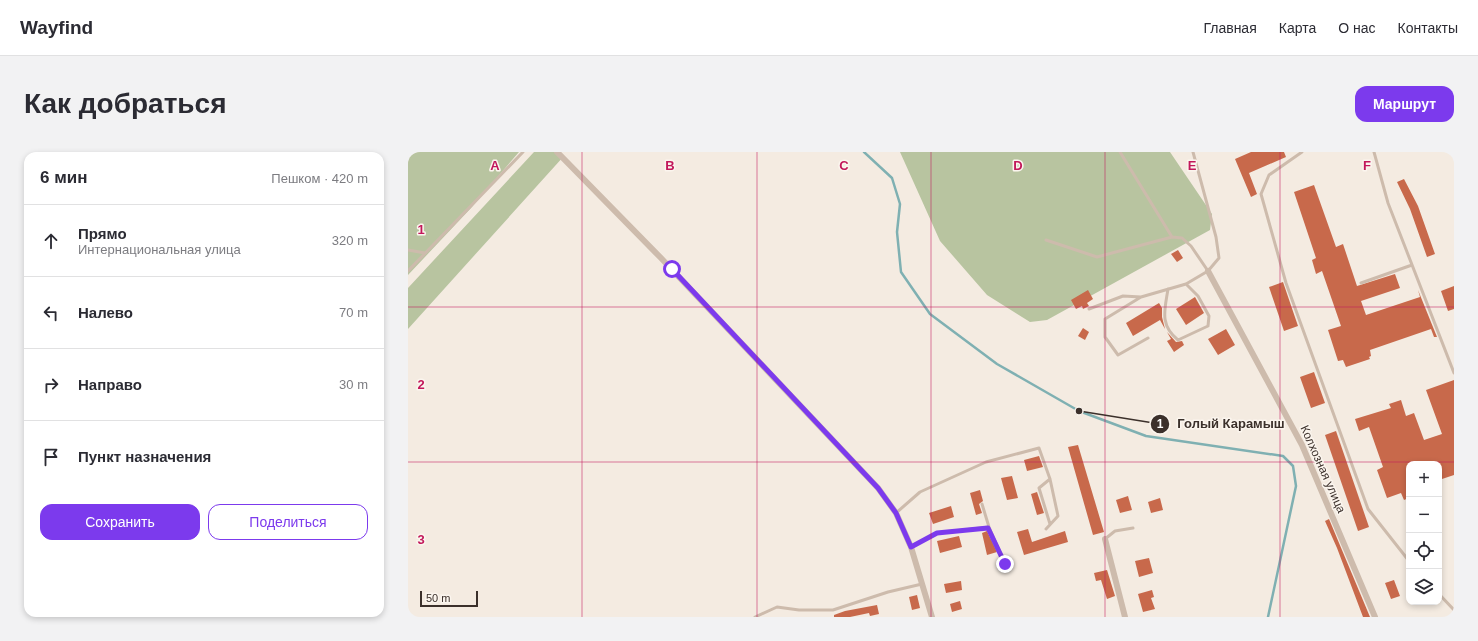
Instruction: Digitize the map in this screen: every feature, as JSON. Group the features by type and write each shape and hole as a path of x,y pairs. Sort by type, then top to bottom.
{"street":[{"path":"558,152 661,258 878,488 896,513 911,547 932,617"},
{"name":"Колхозная улица","path":"1208,272 1302,444 1375,617"},
{"path":"1105,538 1125,617"}],"lane":[{"path":"408,271 523,152"},
{"path":"1120,152 1172,237"},
{"path":"1148,338 1118,355 1105,337 1105,319 1140,297 1186,284 1208,272 1219,258 1216,237 1193,152"},
{"path":"1302,152 1269,175 1261,194 1286,283 1368,509 1406,557"},
{"path":"1374,152 1388,203 1454,373"},
{"path":"1046,240 1096,257 1172,237 1182,238 1191,246 1208,272"},
{"path":"408,250 425,253"},
{"path":"1361,283 1412,266"},
{"path":"1168,289 1164,319 1170,334 1178,340 1208,326 1209,316 1198,296 1186,284"},
{"path":"1089,309 1123,296 1140,297"},
{"path":"896,513 920,492 986,462 1039,448 1050,478 1058,516 1046,529"},
{"path":"1050,478 1039,488 1050,524"},
{"path":"982,504 988,528 1005,564"},
{"path":"911,547 937,533 988,528"},
{"path":"1105,538 1115,531 1133,528"},
{"path":"754,617 777,607 799,610 833,610 888,592 922,584"},
{"path":"1442,597 1454,610"}],"green space":[{"path":"408,152 519,152 472,207 408,275"},
{"path":"534,152 558,152 564,156 408,329 408,288"},
{"path":"900,152 1170,152 1212,214 1210,230 1047,320 1030,322 987,295 940,241"}],"building":[{"path":"1251,152 1284,152 1286,157 1249,173 1257,194 1251,197 1235,159"},
{"path":"1404,179 1418,206 1435,254 1427,257 1410,209 1397,182"},
{"path":"1314,185 1336,247 1343,244 1357,286 1395,274 1400,288 1361,301 1366,315 1420,297 1418,290 1437,337 1434,337 1431,329 1370,350 1370,359 1346,367 1343,360 1338,361 1328,330 1341,326 1322,271 1316,274 1312,260 1316,258 1294,192"},
{"path":"1178,250 1183,258 1177,262 1171,254"},
{"path":"1283,282 1298,326 1284,331 1269,287"},
{"path":"1454,286 1454,309 1448,311 1441,291"},
{"path":"1088,290 1093,299 1087,303 1089,306 1083,309 1082,306 1076,309 1071,300"},
{"path":"1195,297 1204,313 1186,325 1176,309"},
{"path":"1159,303 1162,308 1162,317 1165,329 1160,320 1133,336 1126,323"},
{"path":"1083,328 1089,332 1085,340 1078,336"},
{"path":"1226,329 1235,345 1218,355 1208,339"},
{"path":"1167,332 1176,342 1182,341 1184,345 1174,352 1167,341 1171,339"},
{"path":"1314,372 1325,403 1311,408 1300,377"},
{"path":"1454,380 1454,475 1442,479 1442,461 1406,461 1406,499 1404,500 1401,493 1387,498 1377,470 1383,467 1369,427 1359,431 1355,419 1391,408 1389,404 1401,400 1406,416 1414,413 1424,440 1442,434 1426,390"},
{"path":"1336,431 1369,527 1358,531 1325,435"},
{"path":"1078,445 1104,532 1093,535 1068,447"},
{"path":"1039,456 1043,467 1027,471 1024,460"},
{"path":"1012,476 1018,498 1007,500 1001,478"},
{"path":"980,490 983,501 979,504 982,513 976,515 970,493"},
{"path":"1037,492 1044,513 1037,515 1031,494"},
{"path":"1128,496 1132,510 1120,513 1116,500"},
{"path":"1160,498 1163,510 1151,513 1148,502"},
{"path":"951,506 954,517 933,524 929,513"},
{"path":"1329,519 1370,617 1363,617 1337,548 1325,521"},
{"path":"1028,529 1032,542 1065,531 1068,542 1024,555 1017,532"},
{"path":"987,531 997,552 987,555 982,533"},
{"path":"959,536 962,547 940,553 937,541"},
{"path":"1149,558 1153,573 1139,577 1135,561"},
{"path":"1107,570 1115,596 1107,599 1101,580 1096,581 1094,573"},
{"path":"1394,580 1400,596 1391,599 1385,583"},
{"path":"961,581 962,590 946,593 944,584"},
{"path":"1152,590 1154,597 1151,598 1155,609 1143,612 1138,594"},
{"path":"917,595 920,608 912,610 909,597"},
{"path":"960,601 962,609 952,612 950,604"},
{"path":"877,605 879,614 870,616 869,613 850,617 834,617 834,615 845,611"}],"waterway":[{"path":"864,152 892,178 900,204 897,232 901,272 930,314 997,364 1079,411 1146,436 1283,456 1293,466 1296,486 1268,617"}],"place":[{"name":"Голый Карамыш","path":"1079,411"}],"route":[{"path":"672,269 878,488 896,513 911,547 937,533 988,528 1005,564"}]}
